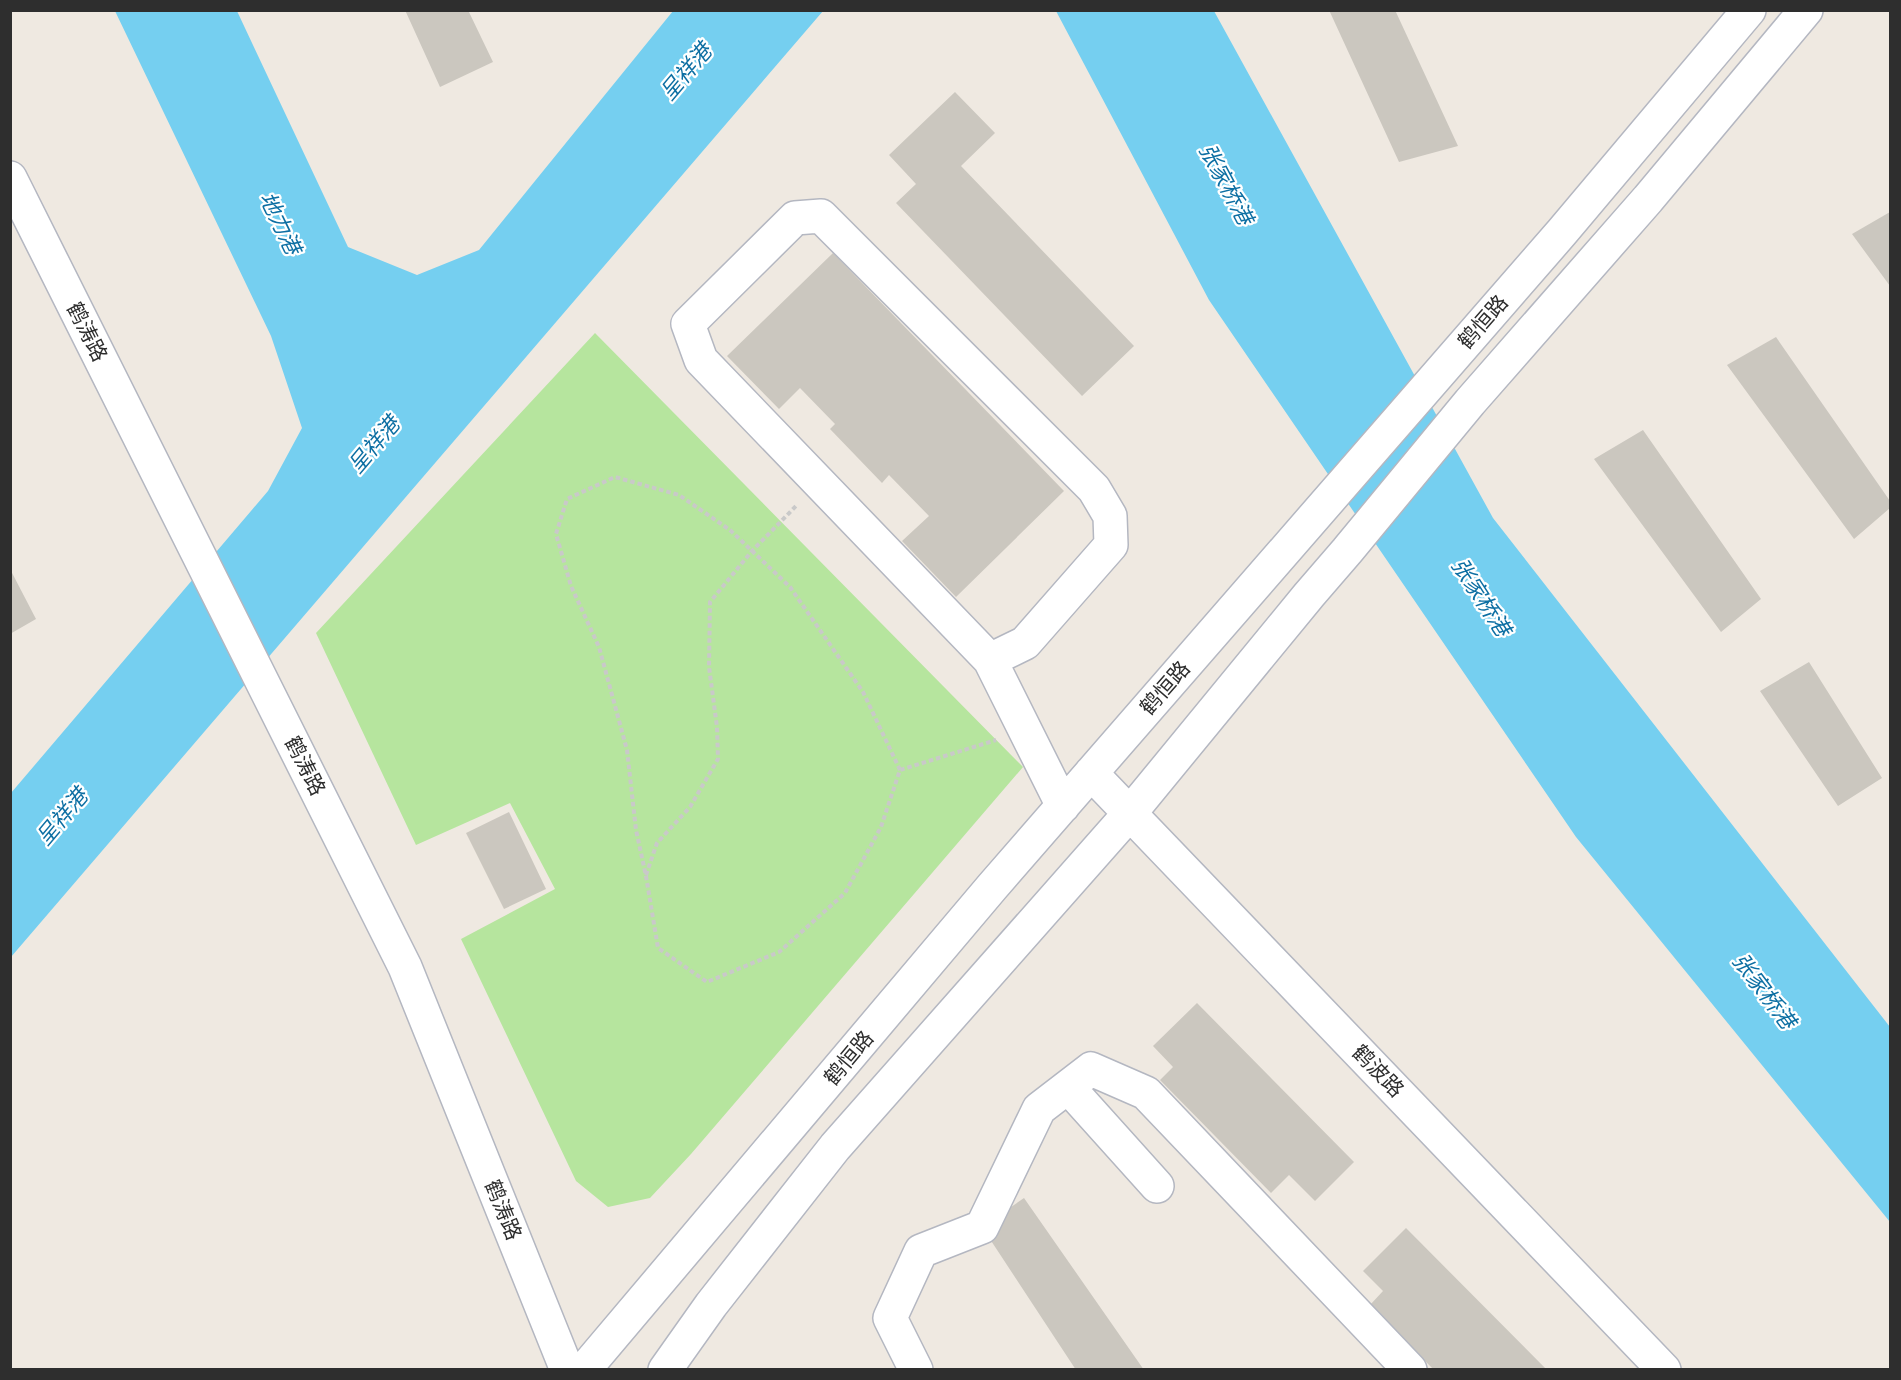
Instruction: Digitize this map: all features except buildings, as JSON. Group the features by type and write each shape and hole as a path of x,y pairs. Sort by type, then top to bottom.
{"street":[{"name":"鹤恒路","path":"584,1370 1091,773 1562,232 1749,10"},
{"name":"鹤恒路","path":"665,1370 711,1305 835,1147 1130,813 1470,402 1648,199 1806,10"},
{"name":"鹤涛路","path":"10,178 405,967 567,1370"},
{"path":"990,660 1025,643 1111,545 1110,516 1094,489 821,216 795,219 688,324 700,360 990,660 1063,806"},
{"name":"鹤波路","path":"1091,773 1664,1370"},
{"path":"915,1370 890,1318 921,1251 982,1227 1039,1109 1091,1069 1146,1093 1410,1370"},
{"path":"1068,1087 1157,1186"}],"path":[{"path":"615,477 680,495 730,530 752,550 790,587 863,692 900,770 881,827 845,893 780,952 707,982 658,948 636,830 627,750 599,647 571,586 555,534 567,499 615,477"},
{"path":"646,876 657,843 690,807 718,759 717,727 709,667 710,602 752,550 819,483"},
{"path":"900,770 1025,731"}],"green space":[{"path":"595,333 1023,767 691,1154 650,1198 608,1207 576,1181 461,939 555,889 510,803 416,845 316,633"}],"water":[{"path":"115,11 237,11 348,247 417,275 479,250 673,11 823,11 11,957 11,793 268,491 302,428 271,336"},
{"name":"张家桥港","path":"1056,11 1214,11 1493,518 1890,1027 1890,1222 1576,837 1209,300"}],"water label":[{"name":"呈祥港","path":"686,72"},
{"name":"地力港","path":"280,223"},
{"name":"呈祥港","path":"374,445"},
{"name":"呈祥港","path":"62,817"}]}
